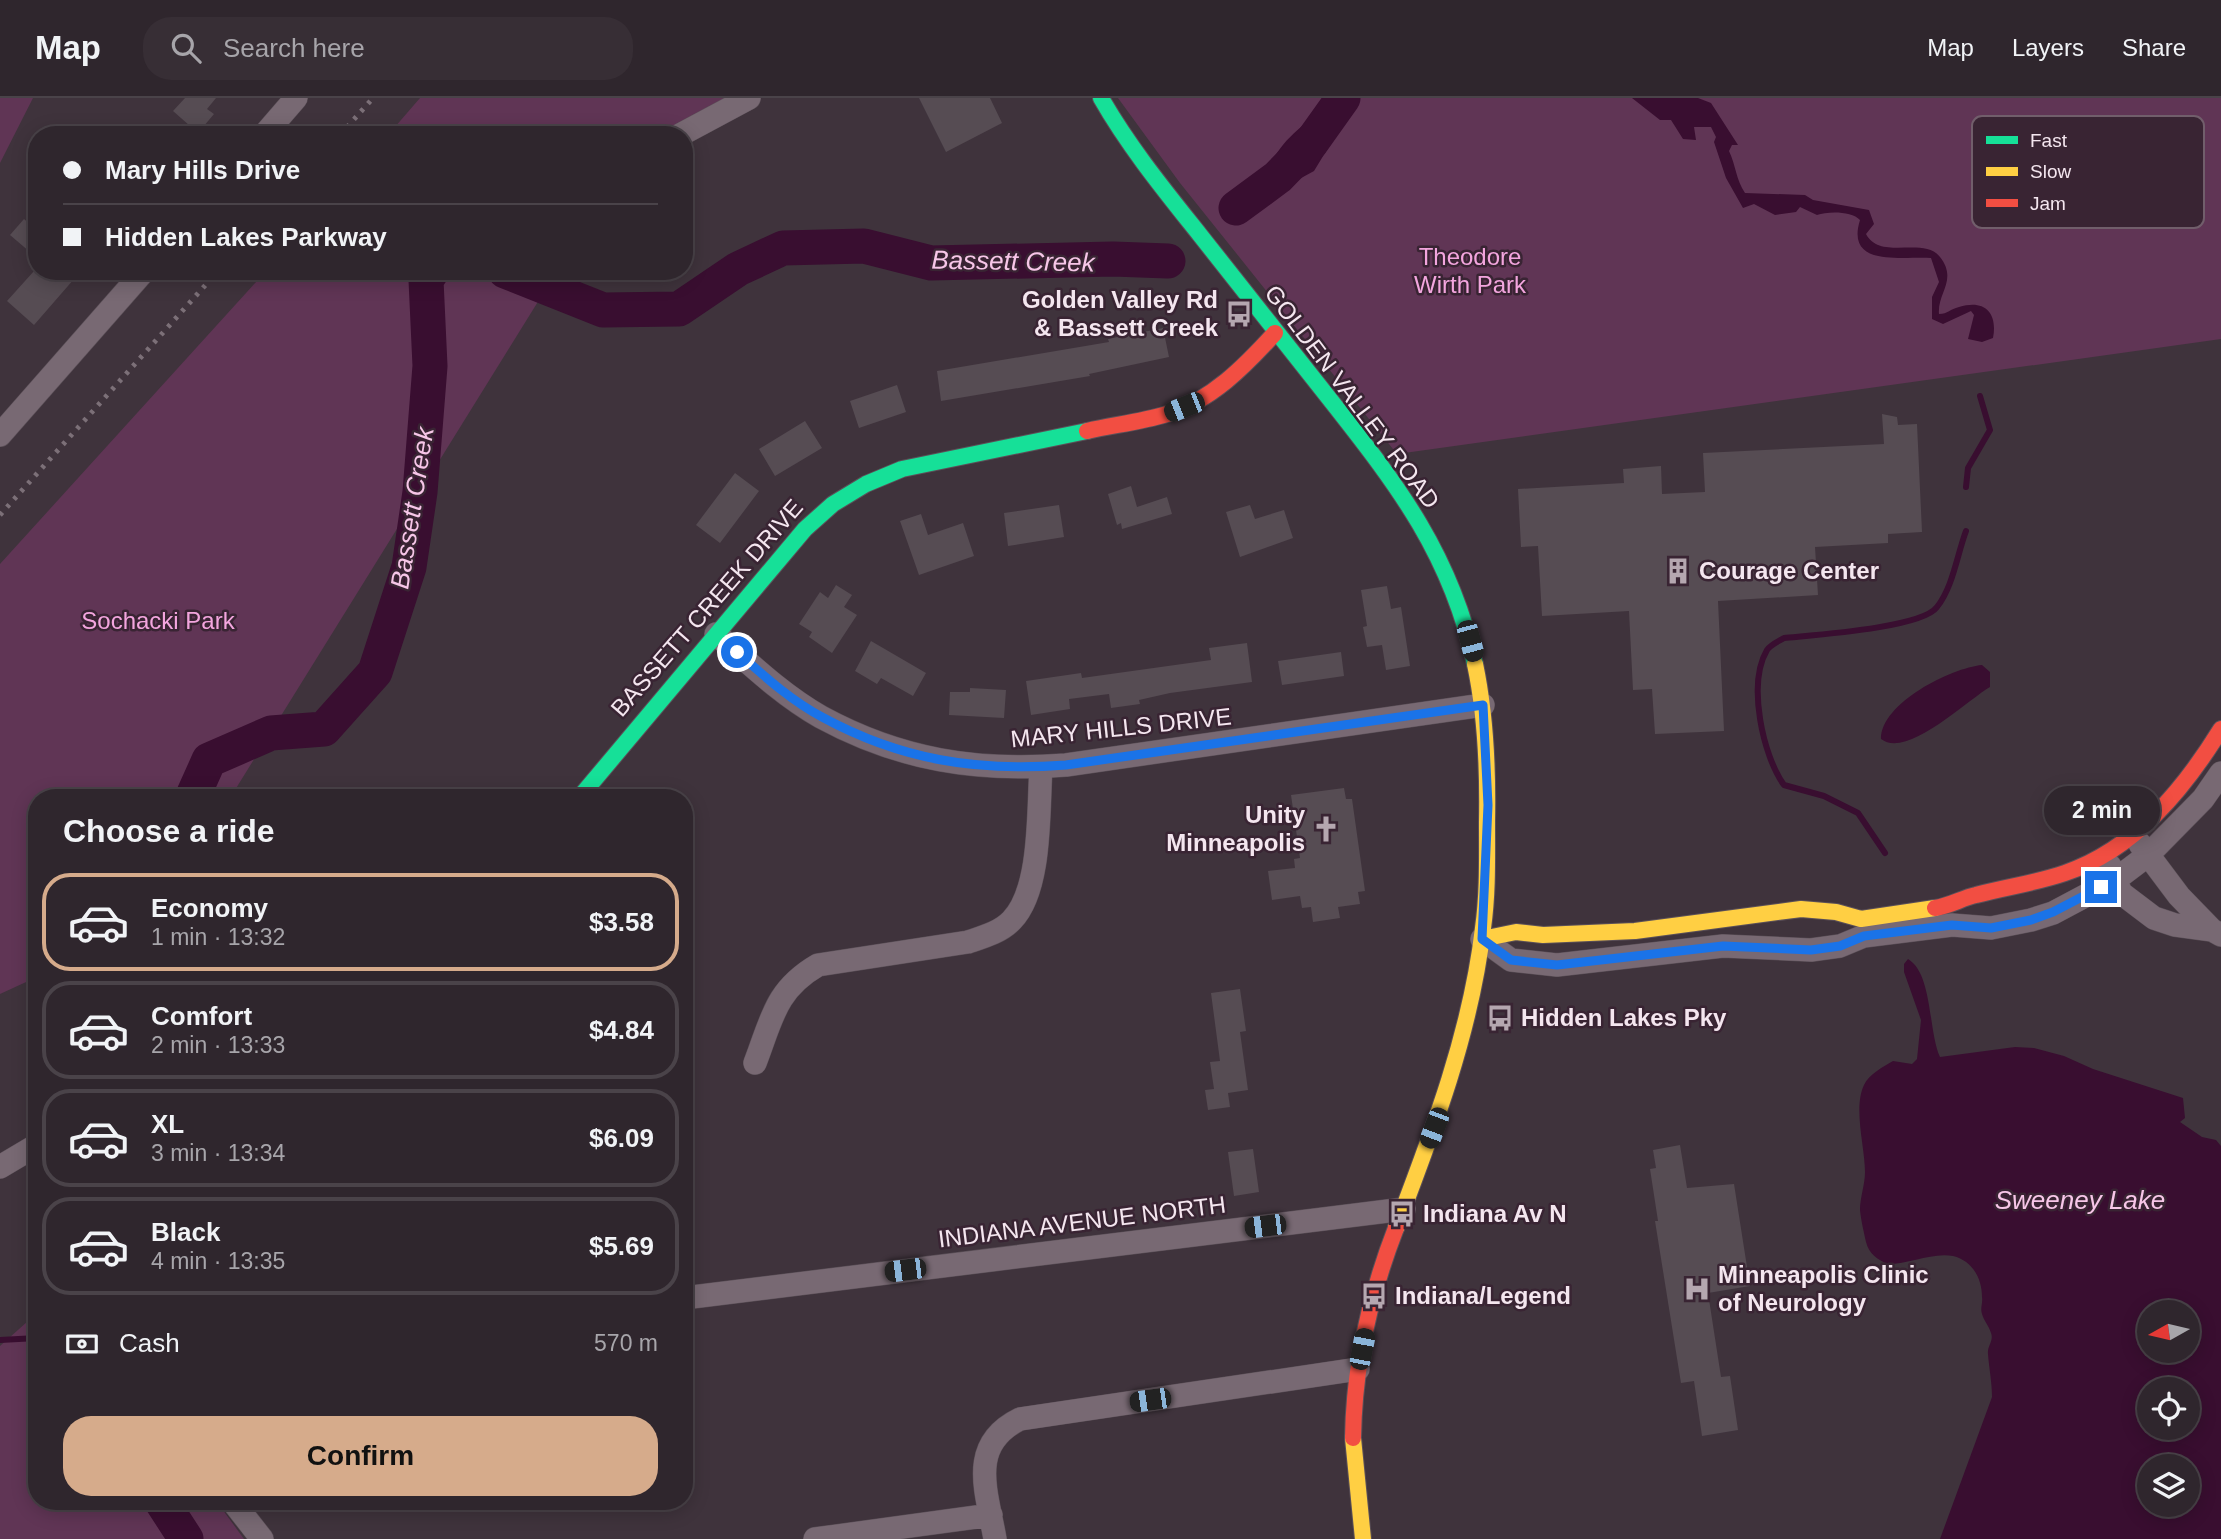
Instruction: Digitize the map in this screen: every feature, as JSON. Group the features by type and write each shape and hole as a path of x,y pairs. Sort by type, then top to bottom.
{"street":[{"path":"272,126 296,98"},
{"path":"693,128 749,98"},
{"name":"GOLDEN VALLEY ROAD","path":"1101,98 1114,121 1158,182 1374,455 1425,531 1448,574 1465,620 1476,663 1483,705 1488,805 1482,939 1475,980 1446,1088 1373,1298 1358,1369 1354,1402 1353,1462 1363,1539"},
{"path":"0,435 136,280"},
{"name":"BASSETT CREEK DRIVE","path":"587,789 805,529 833,504 866,484 914,466 1168,414 1201,401 1231,381 1275,333"},
{"name":"MARY HILLS DRIVE","path":"716,634 778,688 820,716 866,738 914,755 964,766 1015,769 1041,767 1256,739 1483,705"},
{"path":"1482,939 1516,932 1543,935 1635,931 1801,909 1836,912 1861,919 1944,906 1974,894 2039,881 2068,872 2106,854 2133,835 2155,815 2200,763 2221,729"},
{"path":"755,1063 782,995 798,977 818,965 968,942 992,934 1012,920 1026,899 1032,876 1041,767"},
{"path":"1482,939 1511,960 1557,965 1723,946 1811,950 1840,946 1864,936 1952,925 1991,928 2031,920 2053,912 2115,880 2148,856 2203,799 2221,773"},
{"path":"2133,835 2179,896 2216,933"},
{"path":"2106,854 2121,893 2154,918 2216,933"},
{"path":"0,1167 28,1150"},
{"name":"INDIANA AVENUE NORTH","path":"693,1297 1404,1209"},
{"path":"995,1539 984,1473 986,1456 992,1441 1004,1427 1020,1419 1358,1369"},
{"path":"238,1510 262,1539"},
{"path":"815,1539 991,1515"}],"green space":[{"path":"0,98 33,98 0,163"},
{"path":"420,98 727,98 676,126 396,126"},
{"name":"Theodore Wirth Park","path":"1118,98 2221,98 2221,339 1397,454 1180,183"},
{"name":"Sochacki Park","path":"258,280 551,280 236,789 28,789 28,981 0,994 0,564"},
{"path":"28,1321 28,1510 223,1510 244,1539 0,1539 0,1346"}],"water":[{"path":"1632,98 1698,98 1711,103 1738,145 1732,145 1729,151 1745,193 1805,195 1813,200 1869,210 1874,224 1866,234 1873,242 1891,248 1924,248 1940,257 1945,265 1947,280 1939,314 1968,305 1982,306 1991,315 1993,338 1982,342 1968,339 1974,315 1971,311 1943,324 1932,319 1932,297 1939,282 1931,258 1892,258 1868,253 1861,246 1858,235 1860,220 1846,213 1817,215 1800,207 1796,212 1775,215 1754,204 1743,208 1726,178 1711,127 1694,127 1696,140 1683,139 1671,120 1660,120"},
{"path":"1319,112 1335,125 1328,148 1314,171 1250,206 1241,214 1230,202 1247,183 1270,169 1284,144"},
{"path":"1982,665 1990,672 1990,687 1921,735 1892,743 1881,739 1884,726 1892,713 1920,690 1953,673"},
{"name":"Sweeney Lake","path":"1908,959 1922,977 1940,1057 2015,1047 2034,1048 2064,1056 2093,1069 2183,1098 2185,1118 2180,1122 2202,1137 2216,1140 2221,1146 2221,1539 1940,1539 1992,1397 1988,1351 1992,1336 1981,1312 1980,1284 1975,1272 1966,1262 1945,1255 1888,1264 1874,1256 1866,1242 1860,1210 1865,1172 1859,1116 1861,1094 1866,1081 1881,1068 1893,1061 1912,1064 1917,1059 1921,1020 1904,972 1904,964"}],"building":[{"path":"185,98 216,98 207,109 214,114 204,126 190,126 173,111"},
{"path":"919,98 990,98 1002,123 946,152"},
{"path":"24,219 28,222 28,250 10,235"},
{"path":"28,278 28,280 73,280 34,325 7,301"},
{"path":"1163,328 1169,357 1089,374 1090,376 941,401 937,371 1109,342 1108,339"},
{"path":"897,385 906,412 859,428 850,401"},
{"name":"Courage Center","path":"1882,414 1897,417 1898,425 1917,424 1922,532 1888,534 1888,543 1815,547 1818,595 1718,601 1724,731 1655,734 1652,689 1633,690 1629,611 1542,616 1538,546 1521,547 1518,489 1624,483 1623,469 1661,466 1662,494 1705,492 1703,453 1884,444"},
{"path":"805,421 822,448 775,476 759,449"},
{"path":"735,473 759,491 720,543 696,525"},
{"path":"1131,486 1137,507 1167,497 1172,514 1122,529 1121,523 1117,525 1108,494"},
{"path":"1059,505 1064,537 1008,546 1004,513"},
{"path":"1250,505 1255,519 1284,510 1293,538 1240,557 1226,512"},
{"path":"921,514 928,535 963,523 974,556 919,575 900,521"},
{"path":"836,585 852,595 844,607 857,615 832,653 809,637 812,632 799,624 820,592 828,598"},
{"path":"1387,586 1391,609 1401,607 1410,666 1386,670 1382,645 1367,647 1363,627 1367,626 1361,590"},
{"path":"871,641 926,673 913,696 881,678 877,684 855,671"},
{"path":"1247,643 1252,682 1170,693 1139,700 1140,704 1111,708 1109,694 1069,699 1070,709 1031,715 1026,681 1081,673 1082,678 1211,660 1209,648"},
{"path":"1341,652 1344,676 1282,685 1278,661"},
{"path":"970,688 1006,690 1004,718 949,715 950,692 970,692"},
{"name":"Unity Minneapolis","path":"1344,788 1346,799 1352,799 1365,891 1358,892 1360,904 1338,907 1340,918 1313,922 1311,907 1302,908 1300,896 1272,900 1268,871 1295,868 1294,859 1300,858 1291,795"},
{"path":"1240,989 1246,1031 1240,1032 1248,1090 1228,1093 1230,1107 1208,1110 1205,1090 1214,1089 1210,1062 1220,1061 1211,993"},
{"name":"Minneapolis Clinic of Neurology","path":"1680,1145 1687,1188 1734,1184 1750,1286 1708,1293 1721,1377 1730,1376 1738,1430 1702,1436 1694,1381 1681,1383 1655,1221 1658,1221 1650,1169 1656,1168 1653,1150"},
{"path":"1253,1149 1259,1192 1234,1196 1228,1152"}],"waterway":[{"name":"Bassett Creek","path":"1236,208 1278,177 1311,143 1343,98"},
{"name":"Bassett Creek","path":"528,280 603,310 679,309 738,269 783,248 864,246 931,263 1113,259 1168,261"},
{"name":"Bassett Creek","path":"196,789 209,760 271,733 324,729 375,672 409,567 420,492 430,366 426,280"},
{"path":"1966,487 1968,468 1990,430 1980,396"},
{"path":"1885,853 1858,813 1824,796 1784,785 1770,756 1760,719 1758,681 1761,664 1768,648 1784,638 1890,625 1927,614 1937,607 1947,590 1966,531"},
{"path":"0,1340 28,1338"},
{"name":"Bassett Creek","path":"167,1510 186,1539"}],"railway":[{"path":"348,126 373,98"},
{"path":"0,515 210,280"}],"traffic: fast":[{"path":"1101,98 1148,168 1379,463 1420,524 1452,589 1475,664"},
{"path":"587,789 805,529 833,504 866,484 902,469 1087,431"}],"traffic: slow":[{"path":"1396,1228 1449,1081 1470,1005 1483,928 1487,875 1487,763 1482,703 1475,664"},
{"path":"1482,939 1516,932 1543,935 1635,931 1801,909 1836,912 1861,919 1935,908"},
{"path":"1353,1438 1363,1539"}],"traffic: jam":[{"path":"1087,431 1157,417 1183,408 1226,381 1275,333"},
{"path":"1935,908 1971,896 2065,873 2114,849 2135,833 2174,795 2221,729"},
{"path":"1353,1438 1356,1384 1365,1331 1378,1279 1396,1228"}],"place":[{"name":"Golden Valley Rd & Bassett Creek","path":"1239,314"},
{"name":"Courage Center","path":"1678,571"},
{"name":"Unity Minneapolis","path":"1326,829"},
{"name":"Hidden Lakes Pky","path":"1500,1018"},
{"name":"Indiana Av N","path":"1402,1214"},
{"name":"Minneapolis Clinic of Neurology","path":"1697,1289"},
{"name":"Indiana/Legend","path":"1374,1296"}],"route":[{"path":"737,652 778,688 820,716 866,738 914,755 964,766 1015,769 1066,765 1483,705 1488,805 1482,939 1511,960 1535,964 1580,964 1723,946 1811,950 1840,946 1864,936 1952,925 1991,928 2031,920 2053,912 2101,887"}]}
